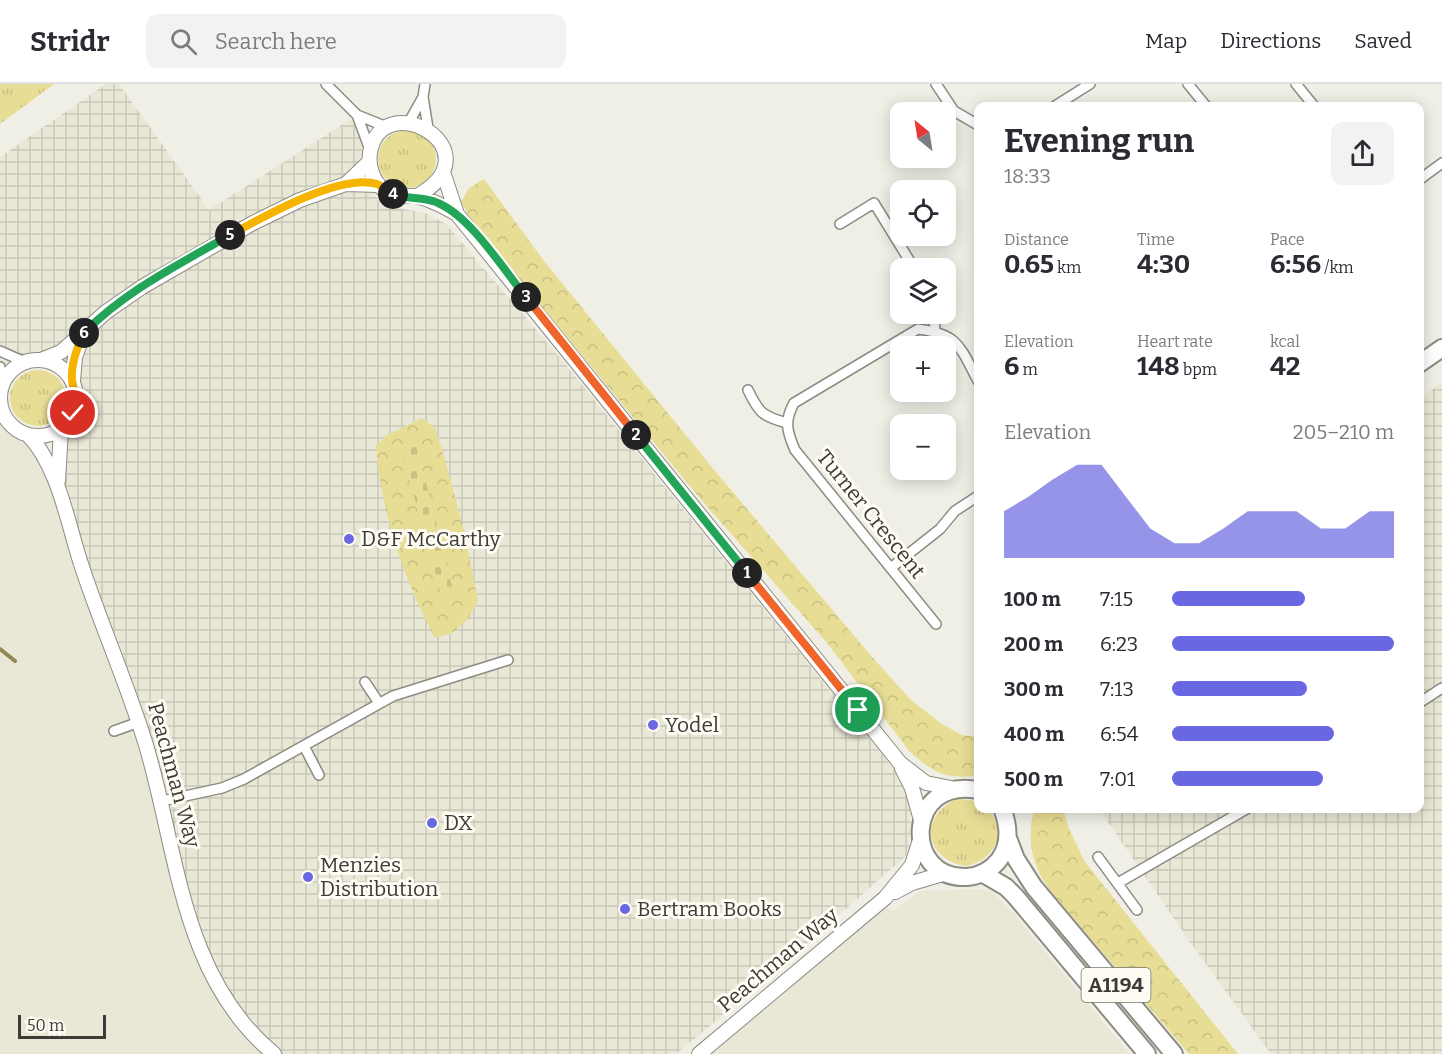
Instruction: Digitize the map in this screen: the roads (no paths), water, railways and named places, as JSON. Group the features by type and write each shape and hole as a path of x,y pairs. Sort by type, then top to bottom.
{"highway":[{"path":"1424,361 1442,348"},
{"path":"974,790 956,789 936,798 927,807 921,820 920,840 930,860 946,873 964,877 982,873 999,860 1008,838 1005,813"},
{"name":"A1194","path":"1008,838 1016,859 1034,887 1173,1054"},
{"name":"A1194","path":"982,873 1006,887 1015,896 1147,1054"}],"street":[{"path":"326,84 357,115 387,127"},
{"path":"417,196 433,188 443,172 445,159 442,146 428,128 423,97 425,84"},
{"path":"936,84 954,111 974,123"},
{"path":"1062,102 1090,84"},
{"path":"1188,84 1203,102"},
{"path":"1296,84 1311,102"},
{"path":"409,122 423,97"},
{"path":"357,115 378,184"},
{"path":"346,183 369,156 375,139 387,127 409,122 428,128"},
{"path":"1424,176 1442,163"},
{"path":"443,172 457,214 900,763 912,788 921,820"},
{"path":"2,385 11,371 25,362 54,356 128,297 185,261 300,200 346,183 378,184 399,197 417,196 438,203 457,214"},
{"path":"840,224 874,203 908,258"},
{"path":"935,324 935,331"},
{"path":"747,390 765,417 787,423 787,416 794,403 918,329 947,335 959,346 974,374"},
{"name":"Peachman Way","path":"59,492 57,466 61,430 75,407 76,395 72,381 75,357 83,334"},
{"path":"1424,366 1442,348"},
{"path":"0,351 25,362"},
{"path":"42,360 55,364 72,381"},
{"path":"0,367 2,385"},
{"name":"Peachman Way","path":"2,385 1,407 7,420 28,435 42,451 59,492 81,566 139,722 162,801 185,906 201,955 234,1012 274,1054"},
{"name":"Turner Crescent","path":"787,423 795,450 936,624"},
{"path":"28,435 46,435 61,430"},
{"path":"892,567 940,529 955,511 974,499"},
{"path":"162,801 222,788 244,779 379,703 412,688 508,660"},
{"path":"365,682 379,703"},
{"path":"1424,700 1442,688"},
{"path":"114,731 139,722"},
{"path":"304,746 319,774"},
{"path":"900,763 926,783 956,789"},
{"path":"1118,883 1239,813"},
{"name":"Peachman Way","path":"699,1054 885,898 912,865 920,840"},
{"path":"1098,857 1137,910"},
{"name":"Peachman Way","path":"885,898 912,883 946,873"}],"waterway":[{"path":"0,649 15,661"}],"place":[{"name":"D&F McCarthy","path":"349,539"},
{"name":"Yodel","path":"653,725"},
{"name":"DX","path":"432,823"},
{"name":"Menzies Distribution","path":"308,877"},
{"name":"Bertram Books","path":"625,909"}]}
